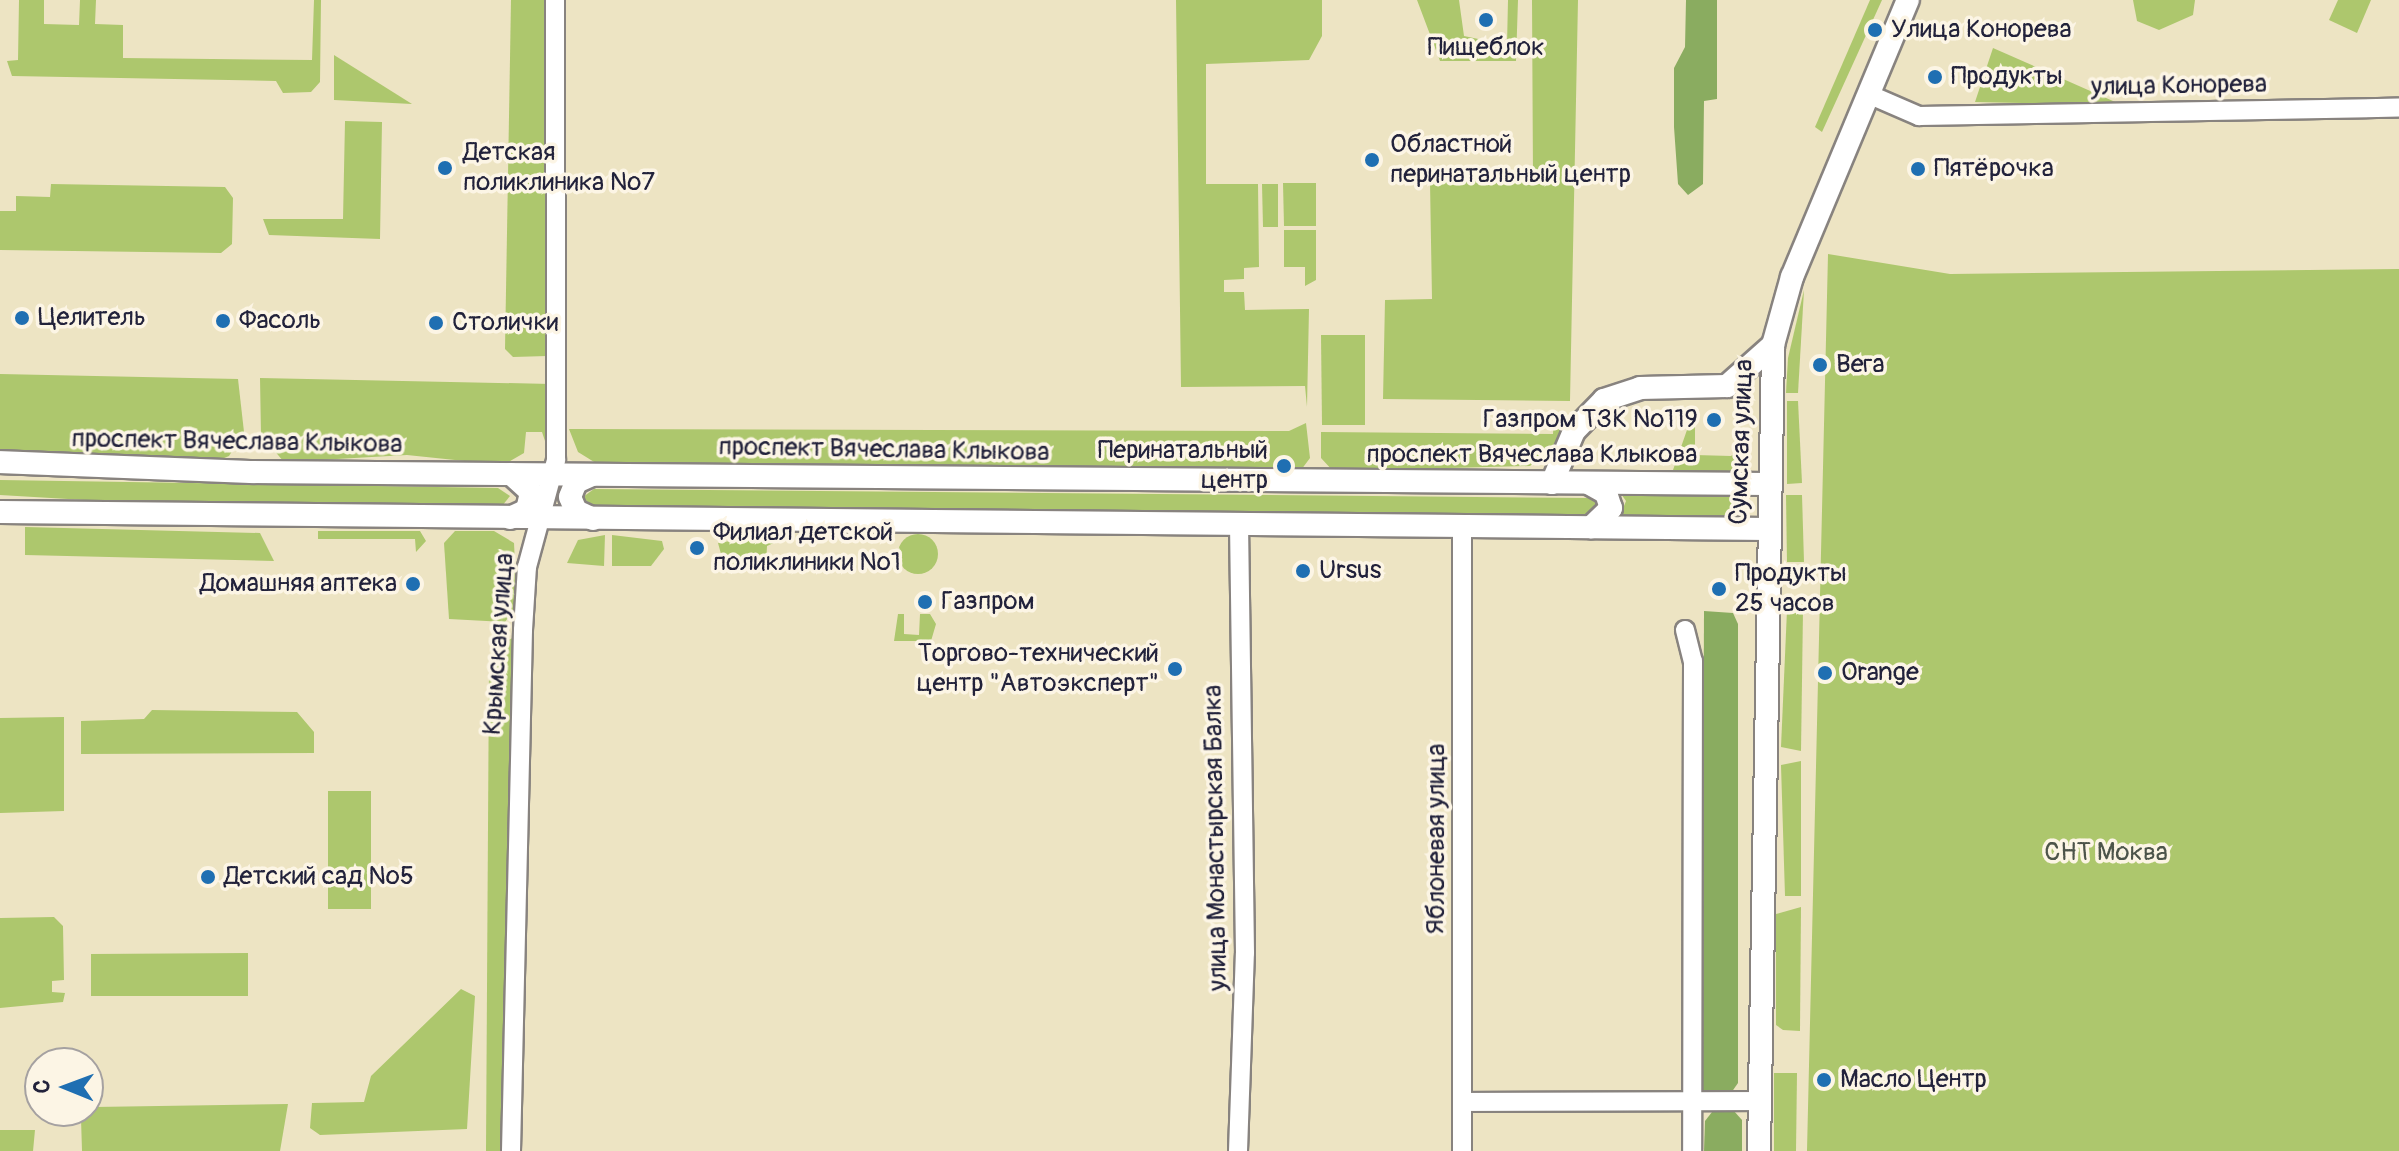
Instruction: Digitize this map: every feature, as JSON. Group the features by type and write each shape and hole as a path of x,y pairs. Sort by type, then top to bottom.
{"main road":[{"name":"Сумская улица","path":"1759,1151 1768,484 1773,345 1792,277 1908,0"},
{"path":"1552,483 1574,431 1604,400 1640,388 1727,386 1773,345"},
{"name":"проспект Вячеслава Клыкова","path":"0,462 553,475 1768,484"},
{"path":"510,518 527,510 531,492 511,474"},
{"path":"592,475 576,482 570,497 576,511 593,519"},
{"path":"1588,483 1606,493 1611,508 1591,527"},
{"path":"0,512 1768,529"}],"street":[{"name":"Крымская улица","path":"511,1151 523,630 527,567 553,475 555,0"},
{"name":"улица Конорева","path":"1868,94 1919,116 2399,108"},
{"name":"улица Монастырская Балка","path":"1238,1151 1245,953 1239,524"},
{"name":"Яблоневая улица","path":"1462,526 1462,1151"},
{"path":"1685,630 1693,661 1692,1151"},
{"path":"1463,1102 1759,1101"}],"green space":[{"path":"19,0 44,0 44,24 79,25 80,0 96,0 95,24 123,25 123,58 312,60 314,0 321,0 320,82 311,92 283,93 276,81 12,76 7,61 18,60"},
{"path":"511,0 548,0 547,356 513,357 505,349"},
{"path":"1176,0 1322,0 1322,36 1309,60 1206,64 1206,184 1258,184 1259,267 1244,268 1244,279 1224,280 1224,292 1244,292 1245,310 1309,309 1307,407 1305,386 1181,387"},
{"path":"1417,0 1459,0 1464,36 1507,45 1508,0 1518,0 1516,61 1440,61"},
{"path":"1532,0 1578,0 1570,401 1383,399 1385,300 1432,299 1430,182 1533,180"},
{"path":"1686,0 1717,0 1717,99 1704,101 1703,184 1688,195 1678,184 1674,127 1674,68 1685,47"},
{"path":"1870,0 1882,0 1822,132 1815,127"},
{"path":"2133,0 2195,0 2193,15 2159,30 2137,21"},
{"path":"2338,0 2371,0 2357,33 2329,20"},
{"path":"1993,48 2122,105 1975,102"},
{"path":"334,55 412,104 334,100"},
{"path":"345,121 382,122 380,239 269,235 263,219 343,219"},
{"path":"1283,183 1316,183 1316,226 1284,226"},
{"path":"51,184 225,187 233,198 232,244 221,253 0,250 0,211 16,211 16,196 50,197"},
{"path":"1262,184 1278,184 1278,227 1263,227"},
{"path":"1284,230 1316,230 1316,280 1305,286 1305,267 1284,267"},
{"name":"СНТ Моква","path":"1828,254 1950,274 2399,269 2399,1151 1807,1151"},
{"path":"1804,290 1798,393 1786,393 1788,358"},
{"path":"1321,335 1365,335 1365,425 1322,425"},
{"path":"0,374 238,379 244,432 229,456 217,461 0,453"},
{"path":"260,378 551,384 548,450 542,432 526,432 524,453 503,465 407,455 284,462 261,435"},
{"path":"1787,401 1798,401 1802,483 1787,484"},
{"path":"1695,407 1695,455 1731,456 1744,446 1744,468 1725,475 1673,470"},
{"path":"1554,418 1567,432 1530,466 1333,471 1321,458 1321,432 1553,434"},
{"path":"1306,423 1310,458 1301,470 599,465 578,452 569,429 1289,431"},
{"path":"0,480 498,488 510,496 502,506 85,500 0,495"},
{"path":"594,489 1591,498 1602,505 1587,515 592,507 583,497"},
{"path":"1619,491 1738,493 1750,507 1735,516 1620,516 1626,501"},
{"path":"1786,495 1802,495 1804,562 1787,562"},
{"path":"25,527 260,533 274,561 25,555"},
{"path":"318,531 420,531 426,541 416,552 415,539 318,539"},
{"path":"455,531 494,531 514,543 517,605 505,622 449,619 444,543"},
{"path":"774,534 778,541 767,546 766,565 724,565 718,543"},
{"path":"918,534 932,540 938,554 932,568 918,574 904,568 898,554 904,540"},
{"path":"605,535 604,566 567,563 578,540"},
{"path":"612,535 662,541 664,549 651,566 612,566"},
{"path":"1787,610 1803,610 1801,751 1781,747"},
{"path":"1704,611 1733,613 1738,624 1738,1083 1731,1093 1702,1094"},
{"path":"898,614 904,614 904,634 919,635 920,614 930,614 936,624 931,641 894,641"},
{"path":"515,637 508,1151 486,1151 489,666 498,644"},
{"path":"152,710 297,712 314,732 314,753 81,754 81,721 144,719"},
{"path":"64,717 64,811 0,813 0,718"},
{"path":"1801,761 1801,896 1785,896 1781,765"},
{"path":"328,791 371,791 371,909 328,909"},
{"path":"1801,907 1800,1031 1783,1030 1776,1025 1776,914"},
{"path":"54,917 63,926 64,980 52,981 52,992 65,993 63,1002 0,1008 0,918"},
{"path":"248,953 248,996 91,996 91,954"},
{"path":"461,989 475,996 467,1129 320,1135 310,1128 312,1103 364,1102 371,1076"},
{"path":"1774,1073 1797,1073 1796,1151 1774,1151"},
{"path":"288,1104 280,1151 82,1151 81,1127 104,1127 104,1107"},
{"path":"1733,1110 1742,1120 1742,1151 1704,1151 1705,1121 1712,1112"},
{"path":"0,1130 35,1130 33,1151 0,1151"}],"place":[{"name":"Пищеблок","path":"1486,20"},
{"name":"Улица Конорева","path":"1875,30"},
{"name":"Продукты","path":"1935,77"},
{"name":"Областной перинатальный центр","path":"1372,160"},
{"name":"Детская поликлиника №7","path":"445,168"},
{"name":"Пятёрочка","path":"1918,169"},
{"name":"Целитель","path":"22,318"},
{"name":"Фасоль","path":"223,321"},
{"name":"Столички","path":"436,323"},
{"name":"Вега","path":"1820,365"},
{"name":"Газпром ТЗК №119","path":"1714,420"},
{"name":"Перинатальный центр","path":"1284,466"},
{"name":"Филиал детской поликлиники №1","path":"697,548"},
{"name":"Ursus","path":"1303,571"},
{"name":"Домашняя аптека","path":"413,584"},
{"name":"Продукты 25 часов","path":"1719,589"},
{"name":"Газпром","path":"925,602"},
{"name":"Торгово-технический центр \"Автоэксперт\"","path":"1175,669"},
{"name":"Orange","path":"1825,673"},
{"name":"Детский сад №5","path":"208,877"},
{"name":"Масло Центр","path":"1824,1080"}]}
